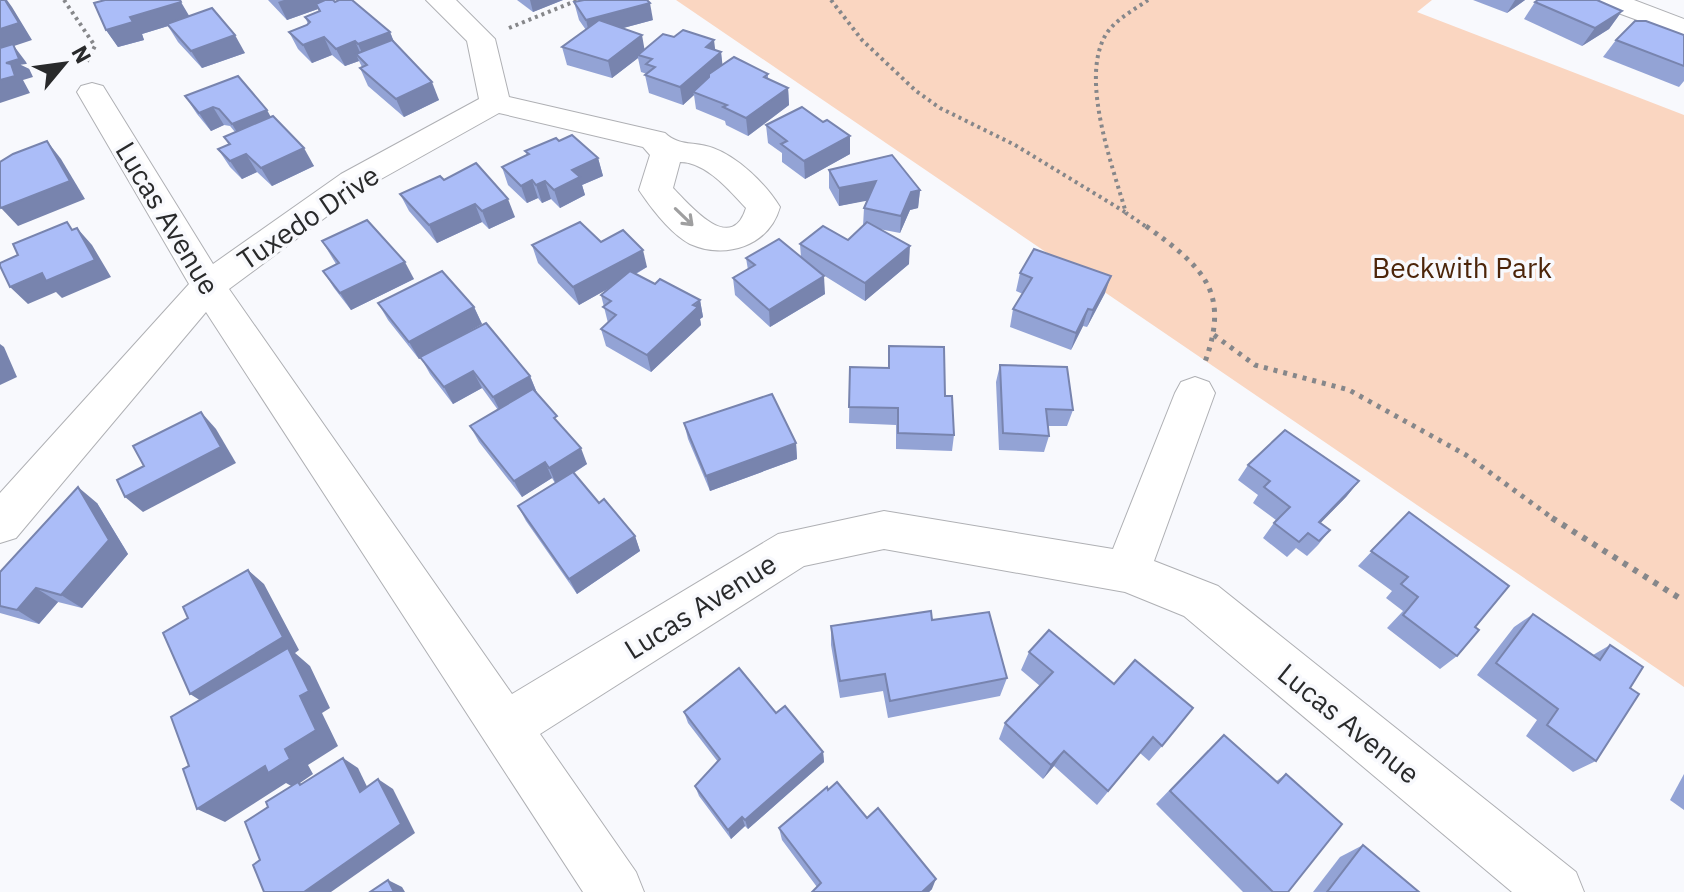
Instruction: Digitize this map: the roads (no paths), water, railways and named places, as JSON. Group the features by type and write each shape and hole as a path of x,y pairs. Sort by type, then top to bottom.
{"street":[{"path":"440,0 481,39 495,103 654,140 667,153"},
{"path":"1609,0 1684,29"},
{"name":"Lucas Avenue","path":"92,92 208,286 504,727 794,548 884,530 1127,572 1201,601 1556,892"},
{"name":"Tuxedo Drive","path":"0,524 208,286 353,181 495,103"},
{"path":"1127,572 1195,393"},
{"path":"504,727 616,892"}],"park label":[{"name":"Beckwith Park","path":"1462,267"}]}
